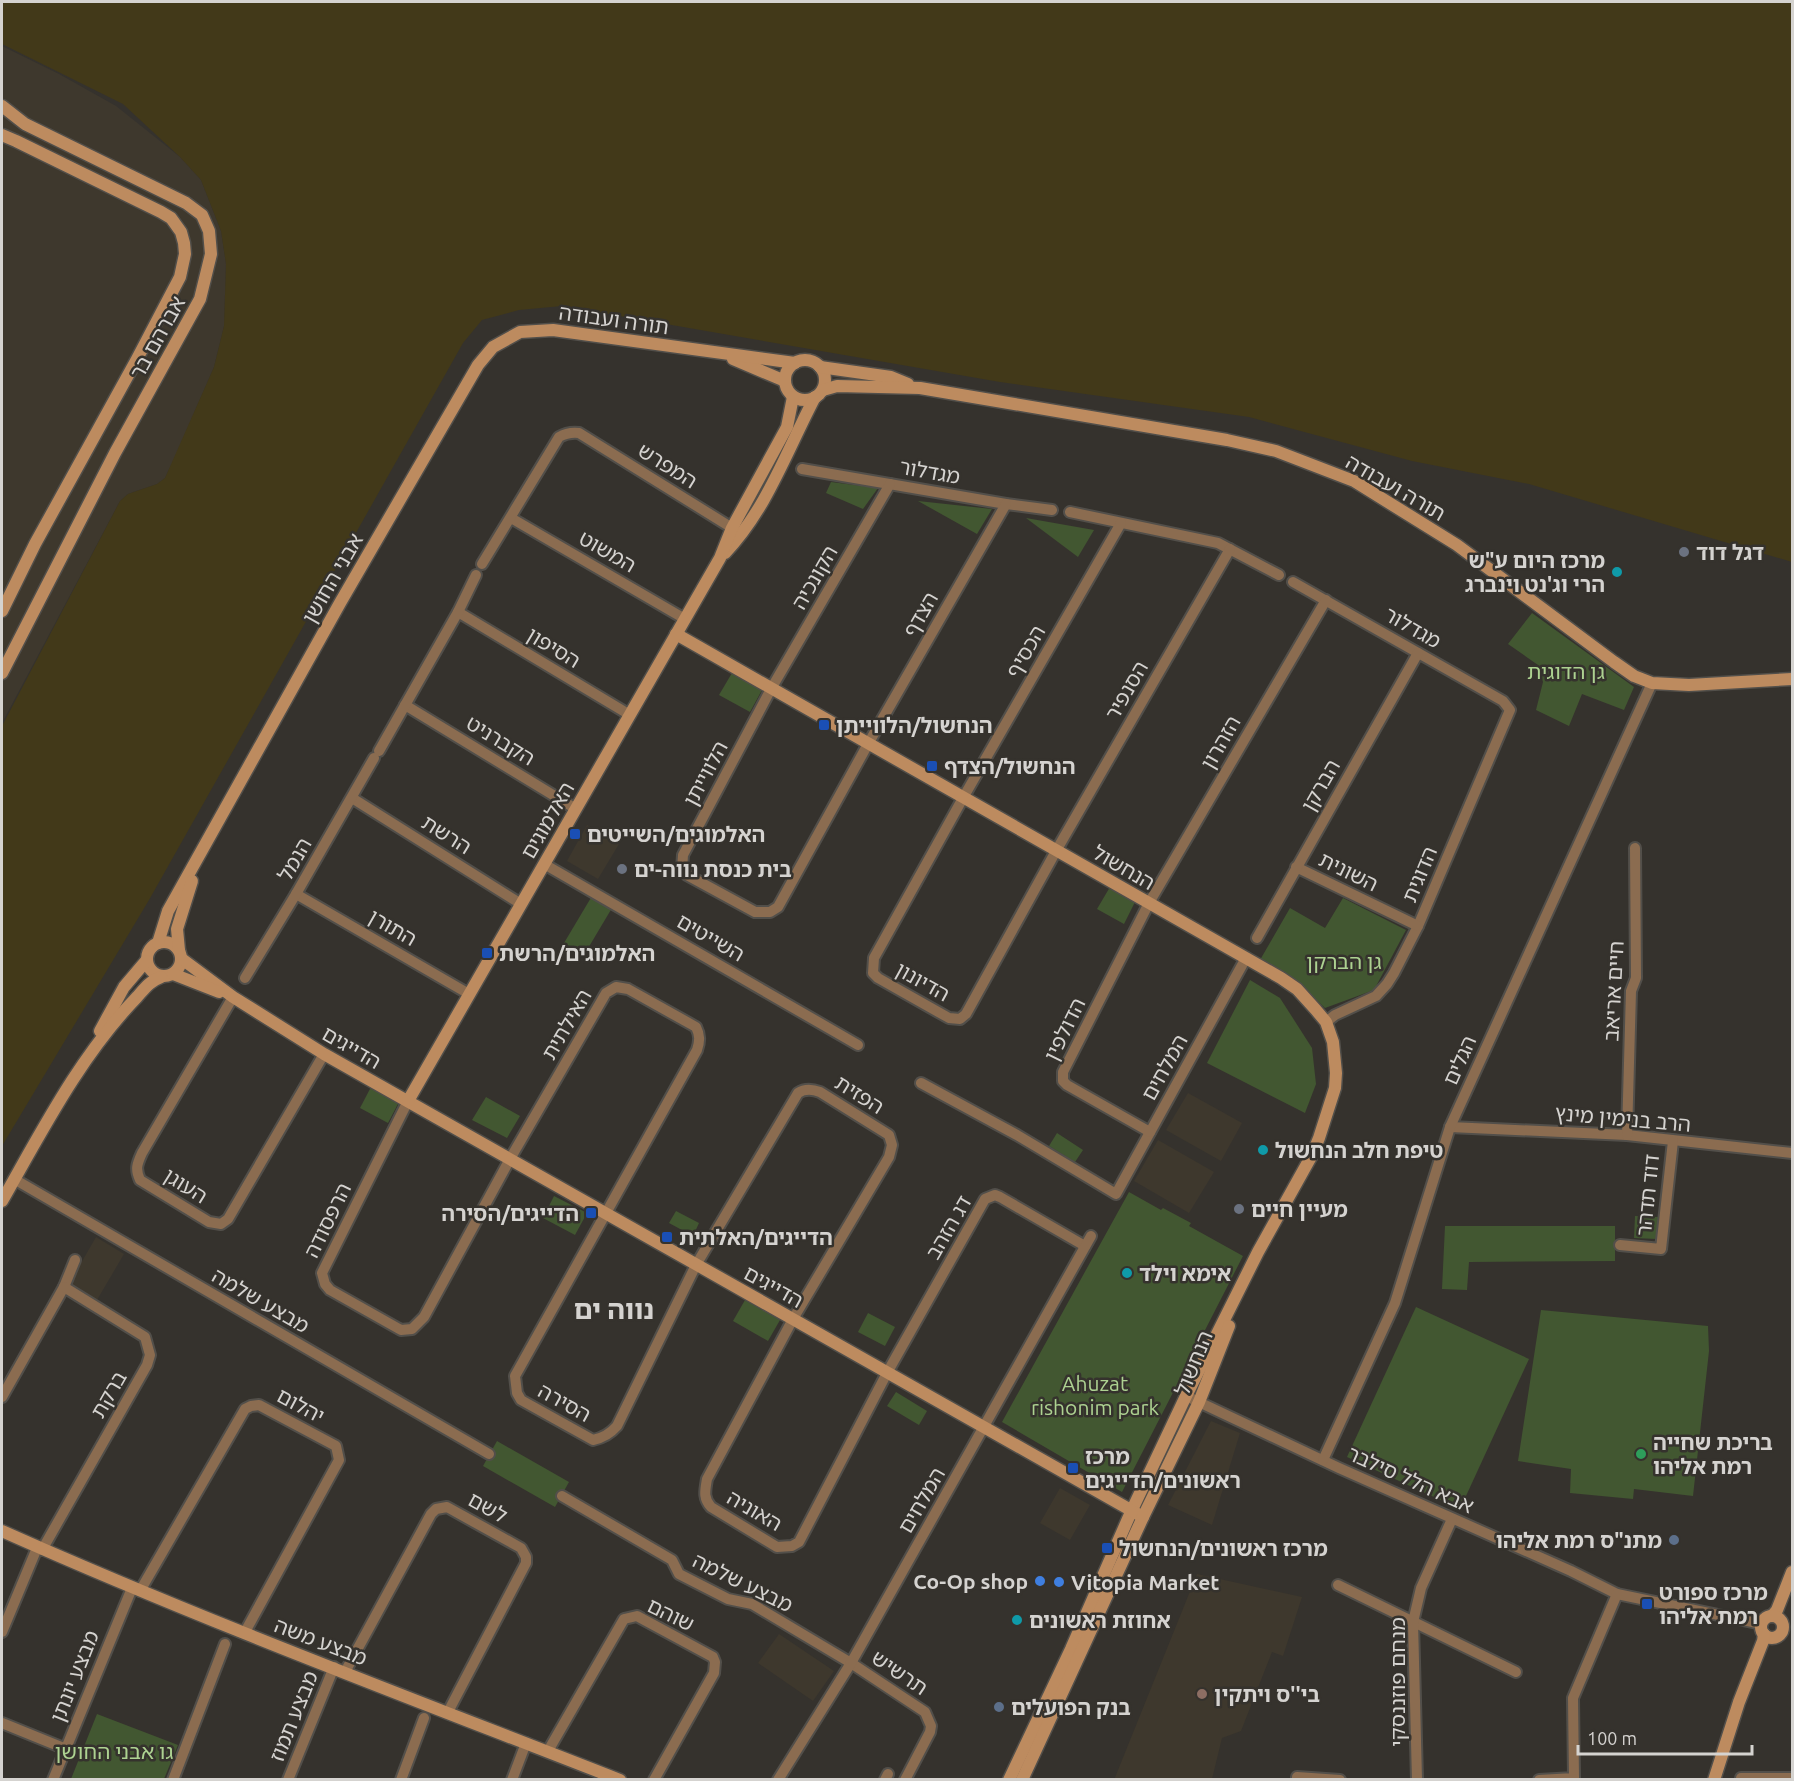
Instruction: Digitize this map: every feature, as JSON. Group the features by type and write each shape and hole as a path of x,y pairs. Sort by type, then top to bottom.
{"street":[{"path":"2,107 2,122"},
{"name":"אברהם בר","path":"2,107 25,124 186,203 202,215 208,225 211,254 200,299 114,453 2,673"},
{"name":"אברהם בר","path":"2,135 171,218 181,232 185,254 180,278 35,544 2,611"},
{"name":"תורה ועבודה","path":"506,339 520,332 553,330 795,363"},
{"name":"אבני החושן","path":"158,943 168,911 454,404 478,365 493,347 506,339"},
{"name":"תורה ועבודה","path":"718,353 785,381"},
{"path":"808,360 820,367 825,378 819,393 804,400 793,397 786,387 787,370 795,363 808,360"},
{"name":"תורה ועבודה","path":"820,367 891,377 920,388"},
{"name":"תורה ועבודה","path":"819,393 837,386 920,388 1227,440 1276,452 1314,464 1354,481 1457,545 1634,676 1652,683 1689,685 1792,681"},
{"name":"האלמוגים","path":"408,1101 720,558 783,465 819,393"},
{"name":"האלמוגים","path":"737,532 787,427 793,397"},
{"name":"המפרש","path":"510,518 559,437 573,432 579,433 737,532"},
{"name":"מגדלור","path":"802,469 1052,510"},
{"name":"הקונכיה","path":"771,689 890,484"},
{"name":"הצדף","path":"868,744 1006,504"},
{"path":"1070,512 1218,543 1279,574"},
{"path":"482,564 510,518"},
{"name":"המשוט","path":"510,518 686,619"},
{"name":"הכסיף","path":"963,798 1121,523"},
{"name":"הסנפיר","path":"1056,850 1230,549"},
{"name":"הנמל","path":"245,978 377,755 458,612 476,575"},
{"name":"מגדלור","path":"1293,582 1503,701 1510,710"},
{"name":"הזהרון","path":"1149,903 1326,600"},
{"name":"הסיפון","path":"458,612 630,715"},
{"name":"הנחשול","path":"676,634 1297,989 1326,1022 1336,1053 1335,1088 1312,1155 1258,1252 1186,1396 1022,1779"},
{"name":"הברקן","path":"1257,938 1418,653"},
{"name":"הגלים","path":"1323,1460 1395,1303 1450,1127 1652,683"},
{"name":"הלווייתן","path":"771,689 683,855 682,870 687,875 755,912 770,912 778,907 868,744"},
{"name":"הקברניט","path":"405,705 576,809"},
{"name":"הדוגית","path":"1326,1022 1335,1015 1376,996 1387,984 1418,926 1510,710"},
{"name":"הרשת","path":"352,798 521,904"},
{"name":"הדיונון","path":"963,798 874,958 873,967 873,973 878,978 948,1018 960,1018 966,1014 1056,850"},
{"name":"אבני החושן","path":"180,954 177,929 205,846"},
{"name":"חיים אריאב","path":"1627,1135 1631,991 1636,978 1635,848"},
{"name":"השייטים","path":"544,864 858,1045"},
{"name":"השונית","path":"1296,867 1418,926"},
{"name":"התורן","path":"296,894 470,994"},
{"name":"הדולפין","path":"1149,903 1062,1077 1067,1085 1150,1132"},
{"path":"2,1201 70,1082 79,1072 122,1012 152,980 167,976 180,968 180,954 170,943 158,943 149,950 146,961 124,987 79,1072"},
{"name":"הדייגים","path":"180,954 233,997 324,1054 1137,1515"},
{"name":"המלחים","path":"921,1083 1017,1135 1116,1194 1246,958"},
{"path":"146,961 151,971 167,976"},
{"name":"הדייגים","path":"167,976 233,997"},
{"name":"האילתית","path":"510,1159 606,993 616,987 638,994 696,1027 700,1037 699,1044 605,1213"},
{"name":"העוגן","path":"233,997 142,1153 136,1165 136,1172 140,1180 208,1222 221,1224 228,1219 324,1054"},
{"name":"הפזית","path":"696,1265 798,1094 802,1090 820,1092 889,1135 892,1151 793,1319"},
{"name":"הרפסודה","path":"408,1101 322,1273 325,1284 330,1290 401,1330 412,1329 424,1317 510,1159"},
{"name":"הרב בנימין מינץ","path":"1450,1127 1627,1135 1792,1153"},
{"name":"דוד תדהר","path":"1620,1245 1661,1248 1673,1141"},
{"name":"מבצע שלמה","path":"14,1179 489,1454"},
{"name":"דג הזהב","path":"887,1373 985,1199 995,1195 1000,1197 1088,1241"},
{"name":"הסירה","path":"605,1213 515,1376 517,1394 521,1400 593,1440 602,1438 611,1432 617,1426 696,1265"},
{"name":"המלחים","path":"778,1779 851,1663 1088,1241"},
{"name":"הנחשול","path":"1009,1779 1137,1515 1199,1402 1258,1252"},
{"path":"2,1397 64,1287 75,1260"},
{"name":"ברקת","path":"2,1632 6,1605 147,1365 150,1355 145,1337 64,1287"},
{"name":"האוניה","path":"793,1319 707,1479 705,1491 706,1501 711,1507 777,1547 792,1546 799,1542 887,1373"},
{"name":"אבא הלל סילבר","path":"1186,1396 1452,1519 1572,1571 1617,1594 1770,1626"},
{"name":"יהלום","path":"136,1589 245,1409 260,1405 336,1446 339,1460 245,1632"},
{"name":"מבצע שלמה","path":"562,1496 672,1560 679,1574 728,1599 753,1604 851,1663"},
{"name":"לשם","path":"340,1669 431,1514 436,1509 447,1507 521,1548 526,1557 526,1563 448,1712"},
{"name":"מנחם פוזננסקי","path":"1417,1779 1413,1623 1421,1587 1452,1519"},
{"name":"מבצע משה","path":"4,1533 136,1589 620,1779"},
{"path":"1714,1779 1763,1641 1792,1572"},
{"path":"1338,1585 1516,1672"},
{"name":"מבצע יונתן","path":"53,1779 136,1589"},
{"path":"1722,1779 1727,1755 1745,1703 1769,1644 1770,1626 1792,1593"},
{"path":"1539,1779 1574,1778 1573,1698 1617,1594"},
{"name":"שוהם","path":"548,1751 624,1619 637,1616 713,1657 715,1662 714,1673 654,1779"},
{"path":"173,1779 225,1644"},
{"name":"תרשיש","path":"851,1663 925,1712 929,1719 930,1732 905,1779"},
{"name":"מבצע תמוז","path":"288,1779 340,1669"},
{"path":"401,1779 424,1718"},
{"path":"2,1723 66,1749"},
{"path":"512,1779 526,1743"},
{"path":"1297,1779 1297,1777 1340,1779"},
{"path":"1741,1778 1792,1778"}],"shaded area":[{"path":"2,46 116,106 180,157 201,180 221,231 226,264 224,326 214,367 165,478 157,484 128,494 120,501 2,723"},
{"path":"587,825 619,844 598,879 567,861"},
{"path":"1188,1093 1242,1123 1221,1161 1166,1130"},
{"path":"1158,1140 1214,1172 1189,1213 1134,1181"},
{"path":"96,1237 124,1254 97,1300 69,1284"},
{"path":"1211,1421 1240,1433 1212,1525 1168,1505"},
{"path":"1060,1488 1090,1505 1070,1540 1040,1523"},
{"name":"בי''ס ויתקין","path":"1197,1574 1302,1597 1283,1656 1272,1652 1241,1731 1222,1738 1212,1779 1114,1780"},
{"path":"779,1634 834,1671 813,1701 758,1663"}],"green space":[{"path":"831,482 878,488 863,509 826,493"},
{"path":"918,501 992,509 977,534"},
{"path":"1026,518 1094,530 1078,557"},
{"name":"גן הדוגית","path":"1532,613 1634,687 1624,710 1582,694 1569,726 1536,710 1543,682 1538,665 1508,644"},
{"path":"732,673 762,690 750,712 719,695"},
{"path":"1110,887 1135,902 1124,924 1097,909"},
{"path":"592,896 612,908 584,955 564,943"},
{"name":"גן הברקן","path":"1343,898 1406,930 1374,990 1325,1008 1297,982 1260,960 1290,908 1325,928"},
{"path":"1250,980 1280,998 1312,1048 1316,1084 1305,1113 1207,1063"},
{"path":"371,1087 399,1102 388,1123 360,1108"},
{"path":"486,1097 520,1116 507,1138 472,1120"},
{"path":"1057,1133 1083,1150 1075,1162 1049,1146"},
{"name":"Ahuzat rishonim park","path":"1129,1192 1191,1223 1189,1226 1243,1256 1122,1492 1002,1422"},
{"path":"554,1196 587,1213 575,1235 543,1218"},
{"path":"676,1211 699,1223 693,1236 669,1223"},
{"path":"1635,1216 1659,1217 1657,1239 1634,1238"},
{"path":"1445,1226 1615,1226 1615,1261 1469,1262 1467,1290 1442,1289"},
{"path":"745,1300 780,1320 768,1341 733,1321"},
{"path":"1416,1307 1529,1359 1460,1509 1347,1457"},
{"path":"1541,1310 1708,1326 1709,1351 1693,1496 1634,1489 1633,1499 1570,1493 1571,1469 1518,1461"},
{"path":"868,1313 895,1327 885,1346 858,1332"},
{"path":"896,1392 927,1411 919,1425 887,1406"},
{"path":"497,1441 569,1482 555,1507 483,1466"},
{"name":"גו אבני החושן","path":"97,1714 178,1745 164,1779 71,1779"}],"sand":[{"path":"2,2 1792,2 1792,562 1529,484 1412,461 1249,417 1000,382 562,306 519,310 482,320 463,343 149,900 2,1146 2,726 120,501 128,494 157,484 165,478 214,367 224,326 226,264 221,231 201,180 180,157 123,104 2,44"}],"place":[{"name":"דגל דוד","path":"1684,552"},
{"name":"מרכז היום ע\"ש הרי וג'נט וינברג","path":"1617,572"},
{"name":"הנחשול/הלווייתן","path":"824,725"},
{"name":"הנחשול/הצדף","path":"932,766"},
{"name":"האלמוגים/השייטים","path":"575,834"},
{"name":"בית כנסת נווה-ים","path":"622,869"},
{"name":"האלמוגים/הרשת","path":"487,953"},
{"name":"טיפת חלב הנחשול","path":"1263,1150"},
{"name":"מעיין חיים","path":"1239,1209"},
{"name":"הדייגים/הסירה","path":"591,1213"},
{"name":"הדייגים/האלתית","path":"667,1237"},
{"name":"אימא וילד","path":"1127,1273"},
{"name":"בריכת שחייה רמת אליהו","path":"1641,1454"},
{"name":"מרכז ראשונים/הדייגים","path":"1073,1468"},
{"name":"מתנ\"ס רמת אליהו","path":"1674,1540"},
{"name":"מרכז ראשונים/הנחשול","path":"1107,1548"},
{"name":"Co-Op shop","path":"1040,1581"},
{"name":"Vitopia Market","path":"1059,1582"},
{"name":"מרכז ספורט רמת אליהו","path":"1647,1604"},
{"name":"אחוזת ראשונים","path":"1017,1620"},
{"name":"בי''ס ויתקין","path":"1202,1694"},
{"name":"בנק הפועלים","path":"999,1707"}],"district":[{"name":"נווה ים","path":"614,1309"}]}
